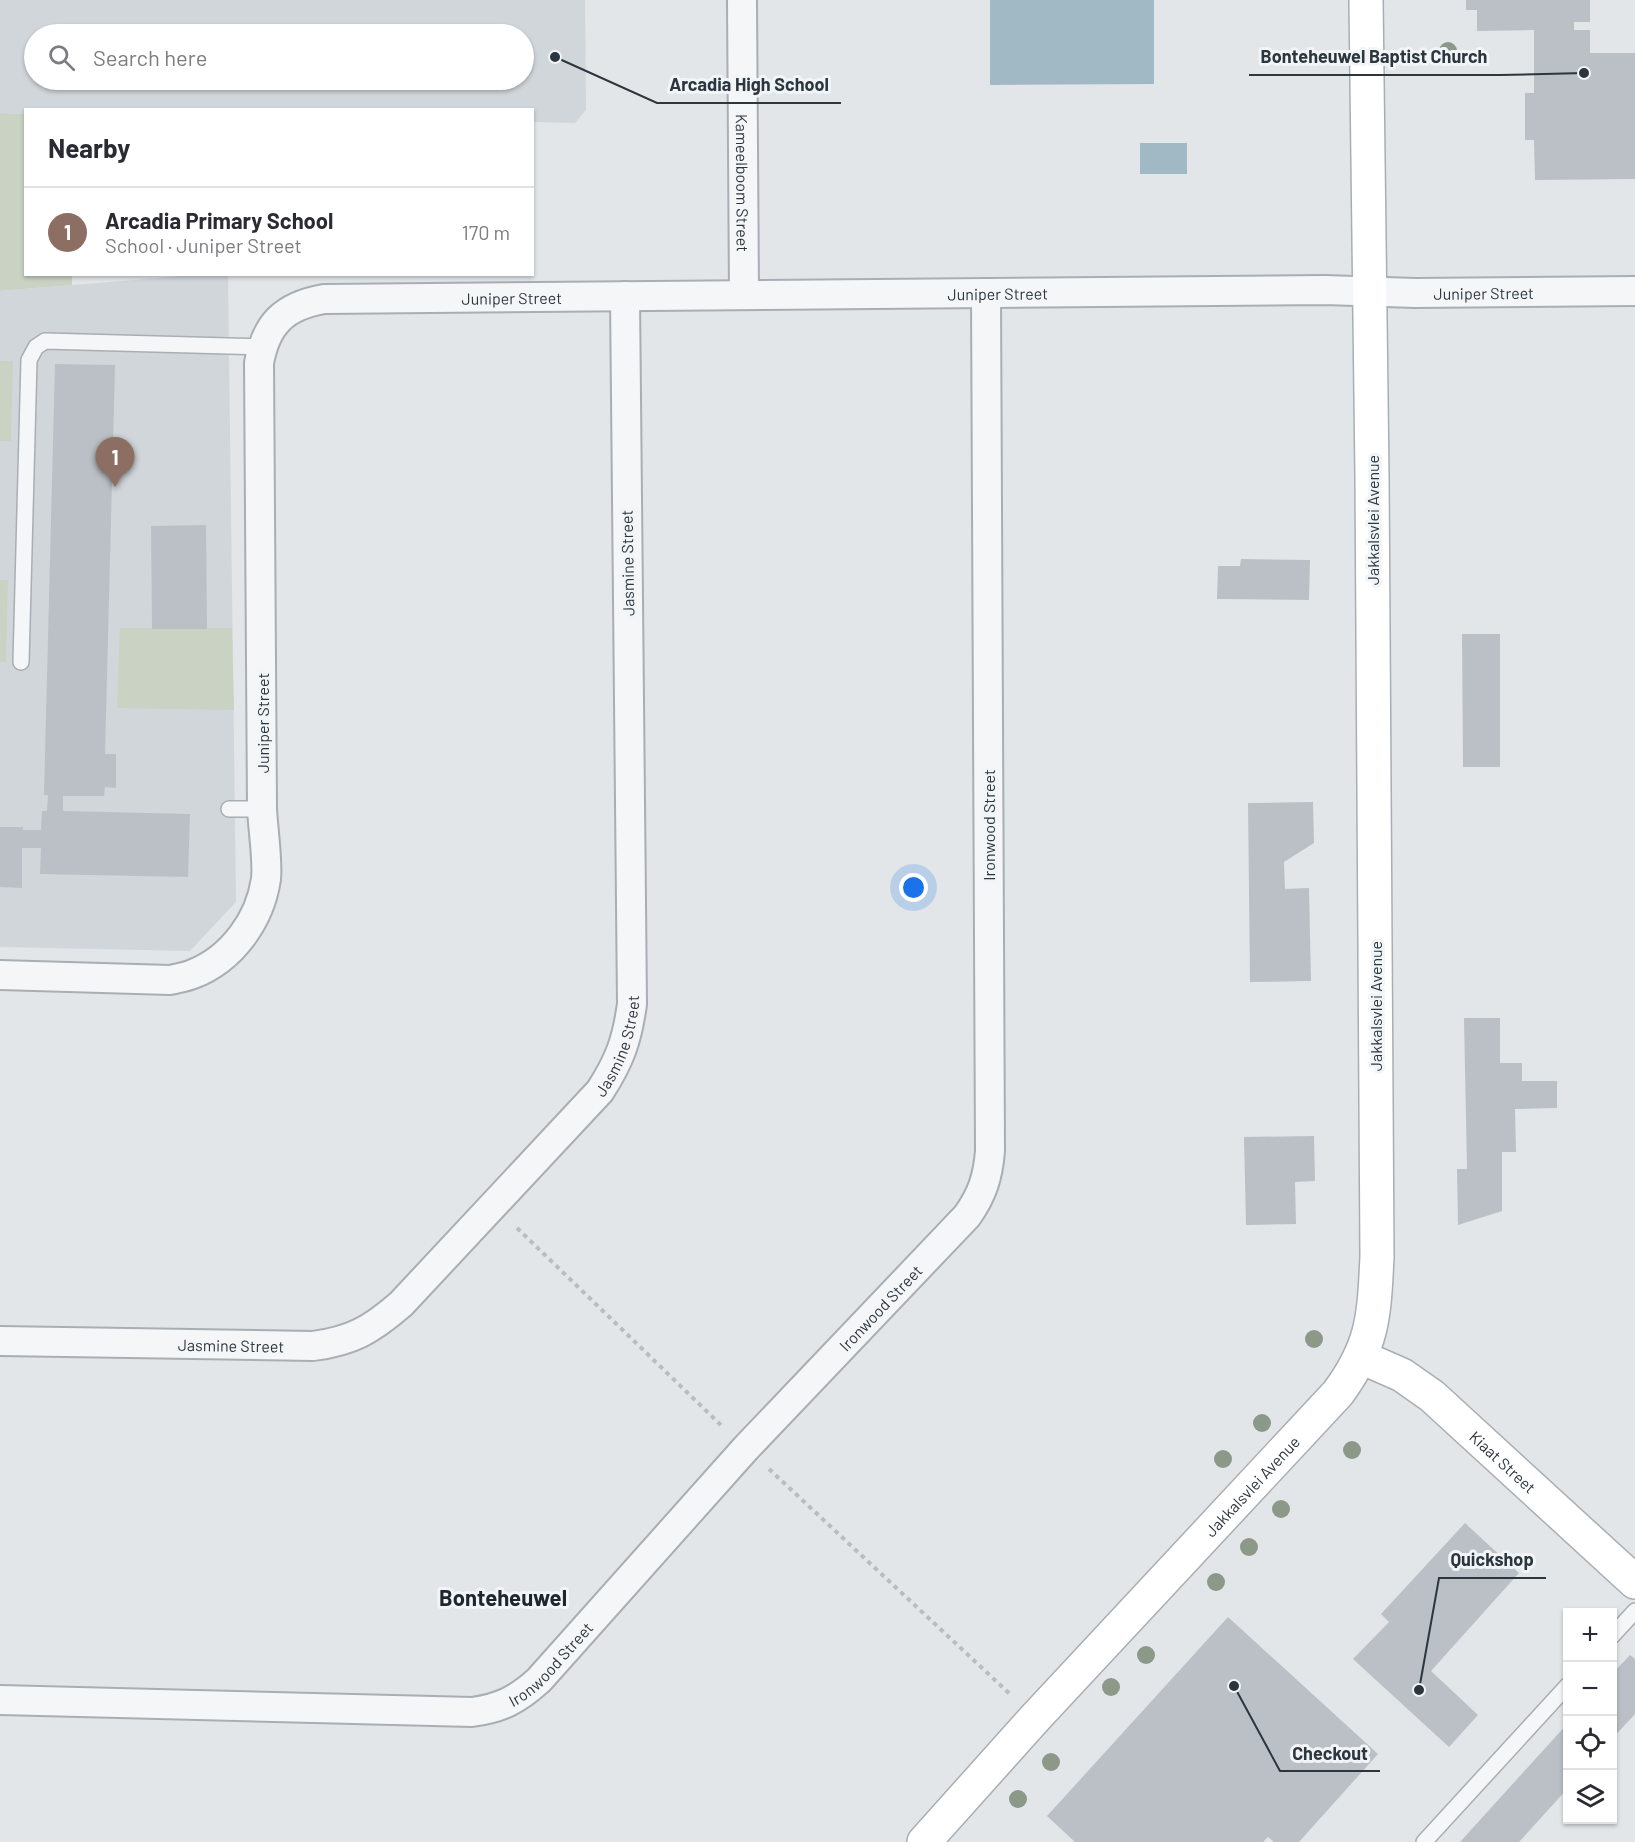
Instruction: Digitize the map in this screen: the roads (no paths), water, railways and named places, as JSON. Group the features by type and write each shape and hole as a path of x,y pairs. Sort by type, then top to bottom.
{"street":[{"name":"Kameelboom Street","path":"742,0 744,295"},
{"name":"Jakkalsvlei Avenue","path":"924,1842 1036,1717 1338,1393 1361,1357 1372,1326 1377,1257 1366,0"},
{"name":"Juniper Street","path":"0,975 171,980 193,974 214,963 233,948 255,915 266,877 262,809 259,363 262,347 269,331 279,318 292,308 324,299 986,293 1635,291"},
{"name":"Ironwood Street","path":"0,1700 472,1712 507,1704 524,1694 539,1680 746,1448 977,1203 986,1179 990,1151 986,293"},
{"name":"Jasmine Street","path":"0,1341 313,1346 336,1343 358,1335 388,1316 401,1304 600,1091 612,1071 623,1050 632,1004 625,296"},
{"name":"Kiaat Street","path":"1361,1357 1402,1375 1432,1396 1635,1582"}],"lane":[{"path":"21,662 29,360 36,346 45,341 262,347"},
{"path":"229,809 262,809"},
{"path":"1617,1631 1635,1611"},
{"path":"1424,1842 1563,1690"}],"water":[{"path":"990,0 1154,0 1154,84 990,85"},
{"path":"1140,143 1187,143 1187,174 1140,174"}],"place":[{"name":"Arcadia High School","path":"555,57"},
{"name":"Bonteheuwel Baptist Church","path":"1584,73"},
{"name":"Arcadia Primary School","path":"115,487"},
{"name":"Checkout","path":"1234,1686"},
{"name":"Quickshop","path":"1419,1690"}],"district":[{"name":"Bonteheuwel","path":"503,1597"}]}
